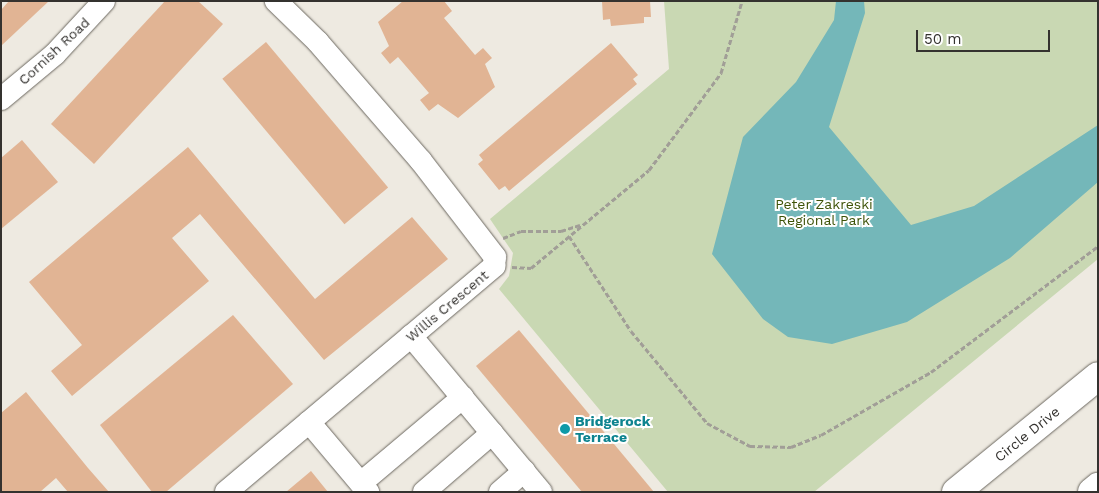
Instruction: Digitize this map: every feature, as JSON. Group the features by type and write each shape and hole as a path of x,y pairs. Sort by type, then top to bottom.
{"highway":[{"name":"Circle Drive","path":"956,492 1098,376"},
{"path":"1092,492 1098,487"}],"street":[{"name":"Cornish Road","path":"1,99 55,54 104,1"},
{"name":"Willis Crescent","path":"226,492 494,266 495,257 422,161 312,35 276,1"},
{"path":"411,336 541,492"},
{"path":"309,422 364,488 463,397"},
{"path":"424,492 492,433"},
{"path":"500,492 524,471"}],"path":[{"path":"513,267 531,268 580,225 618,200 649,170 703,102 720,73 742,1"},
{"path":"508,235 580,225"},
{"path":"569,236 631,331 708,423 750,446 791,447 821,435 931,372 1098,246"}],"green space":[{"name":"Peter Zakreski Regional Park","path":"664,1 1098,1 1098,259 814,492 668,492 499,289 509,276 513,253 490,219 669,69"}],"water":[{"path":"836,1 864,1 865,13 829,127 911,225 974,206 1098,125 1098,182 1010,258 907,322 832,344 788,337 763,319 712,254 743,137 796,82 834,20"}],"building":[{"path":"9,1 49,1 1,46 1,10"},
{"path":"165,1 198,1 223,24 94,164 51,124"},
{"path":"403,1 444,1 452,11 444,18 475,55 483,48 492,58 485,64 495,87 458,118 438,104 429,111 420,100 429,93 398,57 390,64 381,53 389,46 378,22"},
{"path":"602,1 650,1 651,17 644,17 644,23 611,26 610,19 603,20"},
{"path":"266,42 388,188 344,224 222,79"},
{"path":"611,43 638,75 633,79 637,84 509,191 505,186 499,190 478,164 483,160 479,155"},
{"path":"22,140 58,182 1,229 1,158"},
{"path":"188,147 315,299 412,217 448,259 324,360 200,214 172,238 209,281 72,396 51,371 82,345 29,282"},
{"path":"233,315 293,384 166,492 152,492 100,425"},
{"name":"Bridgerock Terrace","path":"519,330 654,492 582,492 476,366"},
{"path":"26,392 109,492 68,492 56,478 40,492 1,492 1,413"},
{"path":"311,471 328,492 286,492"}],"place":[{"name":"Bridgerock Terrace","path":"565,429"}]}
